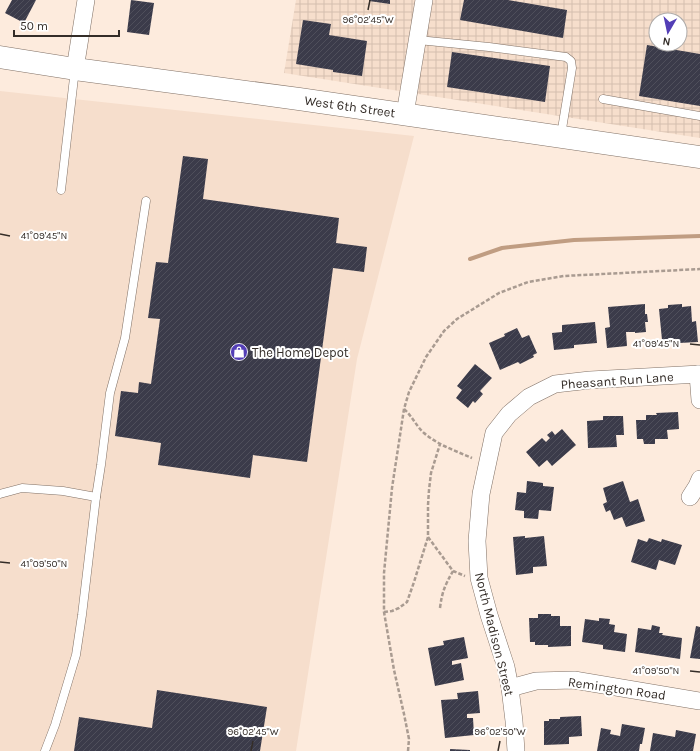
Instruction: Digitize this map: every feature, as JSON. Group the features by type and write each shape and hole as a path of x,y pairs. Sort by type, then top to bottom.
{"main road":[{"name":"West 6th Street","path":"0,57 75,69 405,114 700,157"}],"street":[{"path":"75,69 86,0"},
{"path":"405,114 424,0"},
{"path":"699,374 700,400"},
{"name":"Pheasant Run Lane","path":"477,541 481,494 494,433 509,414 529,397 555,384 590,380 699,374"},
{"path":"690,498 698,486 700,479"},
{"name":"North Madison Street","path":"477,541 479,578 488,615 506,667 510,688 516,751"},
{"name":"Remington Road","path":"510,688 536,681 574,680 700,701"}],"lane":[{"path":"418,40 566,57 571,61 572,68 561,137"},
{"path":"61,190 75,69"},
{"path":"603,99 700,116"},
{"path":"45,751 55,725 76,655 110,393 125,338 146,201"},
{"path":"0,494 22,488 63,491 96,497"}],"path":[{"path":"408,751 409,739 394,670 384,612 384,573 392,488 404,409 409,392 426,356 444,331 457,319 499,293 528,282 564,276 700,269"},
{"path":"404,409 410,414 424,433 440,444 472,458"},
{"path":"384,612 399,608 406,602 414,582 428,536 429,490 440,444"},
{"path":"428,536 453,571 468,577"},
{"path":"440,608 442,592 453,571"}],"shaded area":[{"path":"296,0 700,0 700,138 284,73"},
{"path":"0,91 414,136 357,359 296,751 0,751"}],"building":[{"path":"12,0 36,0 24,23 5,13"},
{"path":"131,0 154,3 149,35 127,32"},
{"path":"390,0 390,4 369,1"},
{"path":"464,0 508,0 567,10 563,38 460,20"},
{"path":"303,20 331,24 329,35 367,41 362,76 333,72 333,70 296,64"},
{"path":"647,45 648,52 688,52 700,54 700,106 639,96"},
{"path":"452,52 550,66 545,102 447,87"},
{"name":"The Home Depot","path":"183,156 208,159 203,199 339,218 336,243 367,247 364,272 333,268 307,462 253,455 250,478 158,465 161,443 115,436 121,391 138,393 139,382 151,384 160,319 148,318 156,262 168,263"},
{"path":"645,304 645,314 647,314 648,322 645,322 646,332 626,332 627,346 607,348 605,328 610,327 608,307"},
{"path":"682,304 682,307 691,306 692,322 696,321 698,342 679,343 678,339 662,340 659,309 668,308 668,305"},
{"path":"595,322 597,343 574,345 574,348 554,350 552,333 562,332 562,325"},
{"path":"517,328 522,338 529,335 537,353 533,355 534,357 520,364 518,362 500,370 489,343 505,336 504,334"},
{"path":"475,364 492,378 480,391 483,394 475,403 473,401 468,408 456,398 462,390 457,386"},
{"path":"678,412 679,429 667,430 668,439 655,439 655,444 644,444 643,439 637,439 636,420 646,420 646,415 657,415 656,413"},
{"path":"603,416 623,416 624,435 616,435 617,447 588,448 587,421 603,420"},
{"path":"562,429 576,445 552,466 547,460 539,467 526,452 542,438 546,442 550,438 547,435 552,431 555,435"},
{"path":"527,481 543,483 543,486 554,487 551,511 539,510 538,519 524,518 524,511 515,510 517,492 526,493"},
{"path":"623,481 630,502 638,499 645,521 626,527 622,517 614,520 610,510 606,512 603,504 607,502 603,488"},
{"path":"525,536 525,538 544,536 547,566 533,567 533,573 516,575 513,537"},
{"path":"649,538 661,542 662,539 682,545 675,565 659,560 656,570 631,562 638,539 647,542"},
{"path":"538,614 560,616 560,626 571,626 571,646 548,647 548,645 535,645 535,642 530,642 529,618 538,618"},
{"path":"599,618 610,619 609,624 615,625 614,632 627,634 625,652 603,649 603,645 582,642 585,619 599,621"},
{"path":"652,625 660,627 659,633 663,633 662,635 682,638 680,659 635,652 638,628 651,630"},
{"path":"696,626 700,627 700,659 690,658"},
{"path":"464,637 468,658 452,661 452,665 461,663 464,680 435,686 428,648 444,645 443,641"},
{"path":"157,690 267,707 260,751 74,751 79,717 152,728"},
{"path":"478,691 480,713 467,714 467,718 473,718 474,735 445,738 441,700 458,699 457,693"},
{"path":"581,716 582,736 569,737 569,744 544,745 544,721 549,721 549,719 560,719 560,717"},
{"path":"622,724 645,728 639,751 597,751 601,728 611,730 610,734 620,736"},
{"path":"676,730 696,734 693,751 650,751 653,733 675,737"},
{"path":"450,749 470,750 470,751 450,751"}],"waterway":[{"path":"470,259 502,248 574,240 700,236"}],"place":[{"name":"The Home Depot","path":"239,352"}]}
